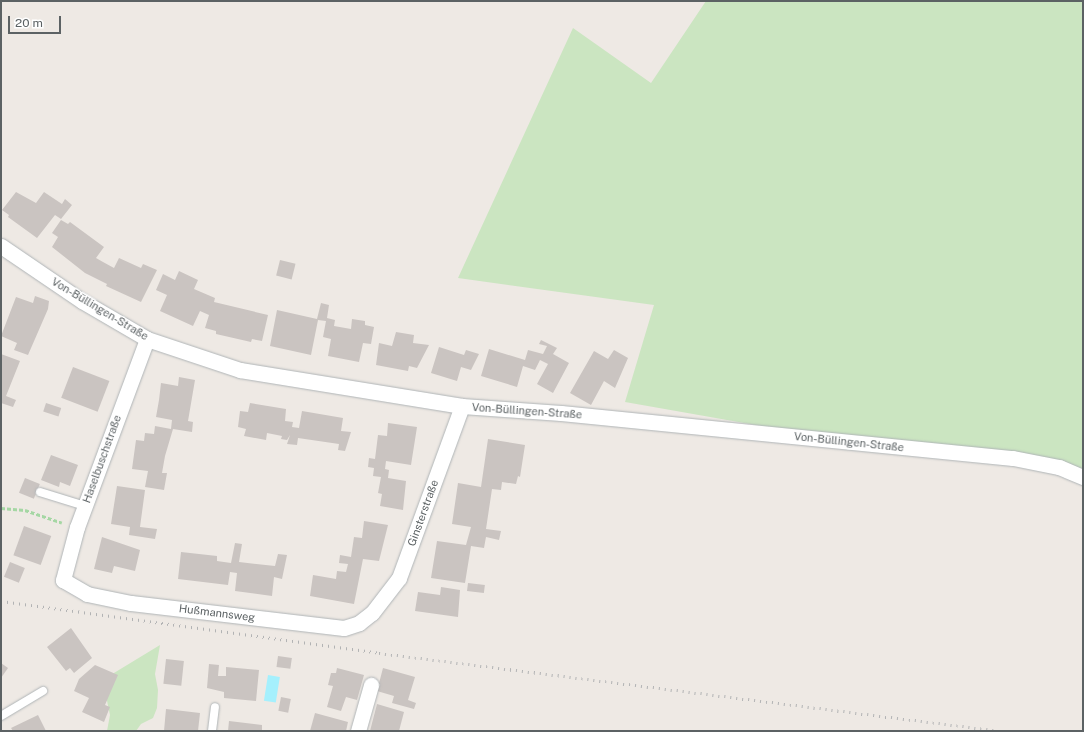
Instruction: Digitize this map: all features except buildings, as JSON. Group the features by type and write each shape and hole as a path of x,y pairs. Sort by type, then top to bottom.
{"street":[{"name":"Von-Büllingen-Straße","path":"1,246 82,301 147,339 240,370 462,406 562,413 1013,458 1059,466 1083,477"},
{"name":"Haselbuschstraße","path":"63,580 77,528 147,339"},
{"name":"Ginsterstraße","path":"372,614 399,578 462,406"},
{"name":"Hußmannsweg","path":"63,580 87,594 131,603 344,628 372,614"},
{"path":"358,731 371,685"}],"lane":[{"path":"40,492 85,506"},
{"path":"1,716 43,691"},
{"path":"212,731 215,707"}],"path":[{"path":"1,508 25,510 77,528"}],"green space":[{"path":"706,1 1083,1 1083,474 784,430 625,402 654,305 458,278 573,28 651,83"},
{"path":"160,645 155,674 158,690 157,708 153,718 141,724 136,731 107,731 110,715 106,696 109,676"}],"water":[{"path":"268,675 280,677 276,703 264,701"}],"railway":[{"path":"1,601 379,653 1001,731"}]}
